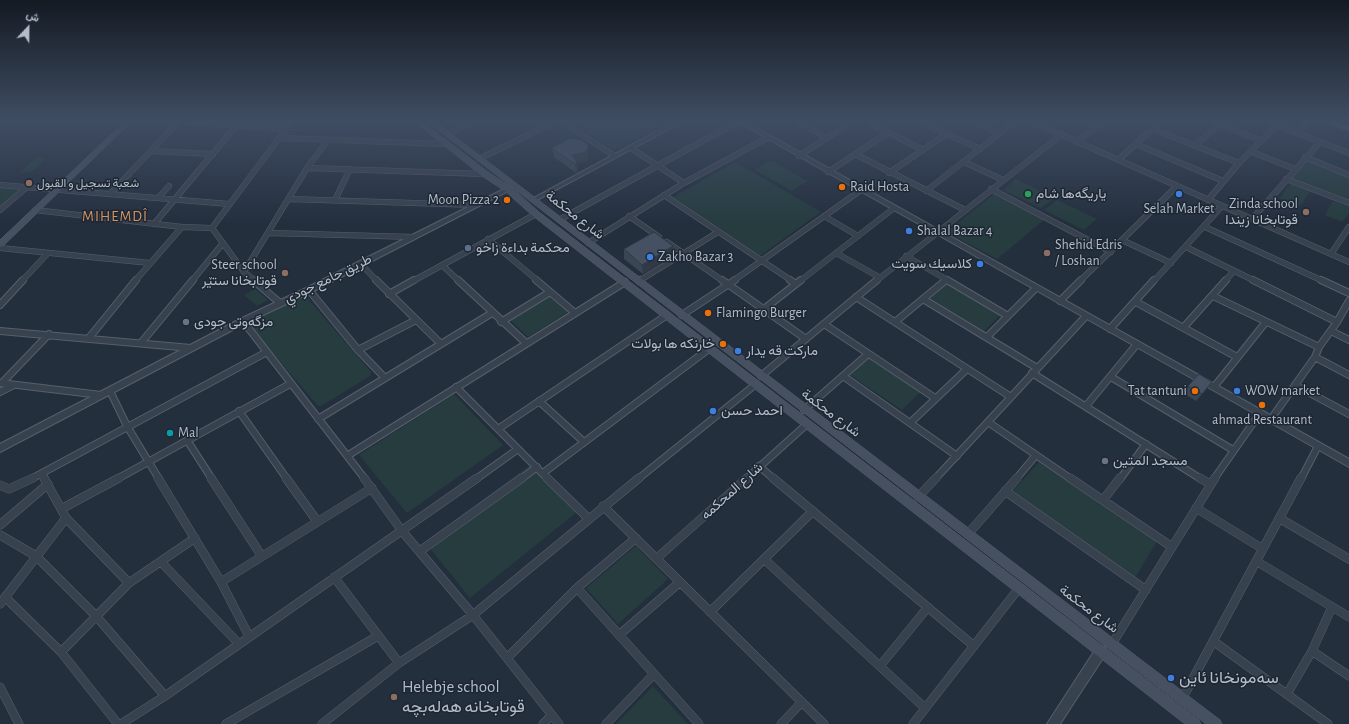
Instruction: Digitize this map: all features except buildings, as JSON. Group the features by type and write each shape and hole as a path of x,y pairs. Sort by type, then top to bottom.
{"main road":[{"path":"0,244 93,156"},
{"name":"شارع محكمة","path":"465,156 485,174 508,189 536,214 710,348 804,410 848,448 1019,588 1192,723"},
{"name":"شارع محكمة","path":"474,156 682,315 759,380 807,424 848,448"},
{"name":"شارع محكمة","path":"865,462 918,497 968,534 1216,724"}],"street":[{"path":"110,194 146,156"},
{"path":"154,224 213,156"},
{"path":"212,228 266,156"},
{"path":"244,272 307,168 316,156"},
{"path":"479,159 486,156"},
{"path":"533,200 616,156"},
{"path":"643,156 684,183"},
{"path":"559,220 676,156"},
{"path":"588,242 684,183 734,156"},
{"path":"799,156 1349,463"},
{"path":"828,172 852,156"},
{"path":"858,156 889,173 965,210"},
{"path":"889,173 914,156"},
{"path":"926,191 972,156"},
{"path":"322,724 399,663 473,615 588,518 759,380 879,277 1034,156"},
{"path":"1108,156 1349,262"},
{"path":"1118,160 1123,156"},
{"path":"1164,156 1223,181"},
{"path":"1221,156 1239,163"},
{"path":"1208,200 1239,163 1248,156"},
{"path":"1262,156 1295,169"},
{"path":"1252,219 1305,157 1349,175"},
{"path":"964,162 1003,180"},
{"path":"307,168 485,174"},
{"path":"335,200 350,169"},
{"path":"1286,179 1349,203"},
{"path":"0,185 229,204"},
{"path":"158,198 169,186"},
{"path":"1060,301 1177,186"},
{"path":"0,210 27,187"},
{"name":"طريق جامع جودي","path":"0,448 243,321 309,290 508,189"},
{"path":"991,189 1111,252"},
{"path":"682,315 761,262 861,190"},
{"path":"664,195 761,262 796,284"},
{"path":"289,198 476,205"},
{"path":"1110,329 1205,227 1222,206"},
{"path":"764,310 894,208"},
{"path":"35,210 182,227 212,228"},
{"path":"389,294 536,214"},
{"path":"630,216 806,339"},
{"path":"824,216 858,236"},
{"path":"88,338 182,227"},
{"path":"1205,227 1349,293"},
{"path":"1331,254 1349,227"},
{"path":"212,228 244,272 280,303"},
{"path":"639,281 718,232"},
{"path":"269,233 414,237"},
{"path":"488,239 575,312"},
{"path":"1122,240 1171,263"},
{"path":"142,343 223,243"},
{"path":"1186,247 1337,322"},
{"path":"0,248 150,263"},
{"path":"836,253 879,277"},
{"path":"0,305 48,254"},
{"path":"906,256 1008,316"},
{"path":"360,263 389,294 441,344"},
{"path":"442,265 501,322 526,343"},
{"path":"1184,327 1234,271"},
{"path":"895,322 946,280"},
{"path":"347,456 625,282"},
{"path":"987,337 1036,288"},
{"path":"309,290 358,350 385,378"},
{"path":"501,322 550,292"},
{"path":"1213,296 1319,347"},
{"path":"856,297 1011,396"},
{"path":"923,299 987,337 1086,406 1210,484"},
{"path":"1270,419 1315,358 1319,347 1337,322 1349,301"},
{"path":"1136,302 1237,357"},
{"path":"318,419 492,313"},
{"path":"498,429 667,315"},
{"path":"918,497 1086,316"},
{"path":"358,350 416,320"},
{"path":"243,321 266,353 372,488 402,532 420,551 508,657 559,724"},
{"path":"1214,387 1265,322"},
{"path":"824,324 934,398"},
{"path":"0,331 48,334 191,348"},
{"path":"1331,331 1349,340"},
{"path":"48,334 1,383 12,386 101,395"},
{"path":"1086,406 1138,344"},
{"path":"543,473 710,348"},
{"path":"0,485 9,489 15,487 266,353"},
{"path":"804,410 868,354"},
{"path":"1315,358 1349,375"},
{"path":"910,423 934,398 967,369"},
{"path":"843,376 957,456"},
{"path":"1111,377 1233,450"},
{"path":"61,509 290,384"},
{"path":"1295,385 1349,414"},
{"path":"0,392 12,386"},
{"path":"456,388 588,518"},
{"path":"110,391 127,426 221,582 249,636"},
{"path":"539,401 584,442"},
{"path":"240,411 316,521"},
{"path":"1112,644 1210,484 1260,413"},
{"path":"988,422 1172,547"},
{"name":"شارع المحكمه","path":"657,558 807,424"},
{"path":"187,440 261,555"},
{"path":"1103,500 1146,444"},
{"path":"1182,699 1318,446"},
{"path":"66,518 2,600 61,652 120,724 165,696 334,577 402,532 518,449"},
{"path":"968,534 1036,454"},
{"path":"759,466 974,646"},
{"path":"420,551 537,467"},
{"path":"42,473 66,518 129,584"},
{"path":"0,525 48,484"},
{"path":"221,582 261,555 372,488"},
{"path":"1005,491 1146,590"},
{"path":"603,506 824,724"},
{"path":"1196,508 1263,549"},
{"path":"710,612 813,511"},
{"path":"1279,518 1349,559"},
{"path":"0,535 36,556 96,616 165,696"},
{"path":"61,652 129,584 195,538"},
{"path":"508,657 577,588 636,538"},
{"path":"764,558 926,708"},
{"path":"1256,561 1349,617"},
{"path":"161,562 239,644"},
{"path":"334,577 399,663"},
{"path":"620,635 680,582"},
{"path":"577,588 699,724"},
{"path":"913,724 1019,588"},
{"path":"880,666 928,607"},
{"path":"1287,694 1312,651 1332,607"},
{"path":"226,724 378,636"},
{"path":"1213,641 1328,724"},
{"path":"1053,724 1101,651"},
{"path":"1312,651 1349,676"},
{"path":"606,724 654,674"},
{"path":"0,687 18,724"},
{"path":"781,724 802,702"},
{"path":"543,724 552,715"}],"green space":[{"path":"44,156 42,159 46,159 32,172 20,172 37,157"},
{"path":"771,160 807,181 792,191 755,170"},
{"path":"1306,160 1349,177 1349,201 1291,179"},
{"path":"735,162 821,212 760,256 673,197"},
{"name":"ياريگه‌ها شام","path":"1016,179 1054,198 1041,208 1003,190"},
{"path":"1291,184 1310,192 1300,206 1280,198"},
{"path":"0,187 17,189 17,192 0,206"},
{"path":"994,194 1045,219 997,259 946,232"},
{"path":"1057,200 1097,219 1084,230 1044,210"},
{"path":"1333,201 1349,207 1349,213 1342,222 1325,215"},
{"path":"946,284 1000,315 984,331 930,298"},
{"path":"255,289 268,300 257,306 244,295"},
{"path":"303,293 371,372 370,376 321,406 318,406 247,323 248,320"},
{"path":"548,295 568,312 528,337 509,319"},
{"path":"863,354 920,392 902,410 844,371"},
{"path":"454,394 503,445 407,513 359,455"},
{"path":"1039,462 1157,541 1137,575 1134,577 1013,491"},
{"path":"530,465 577,512 470,598 425,542"},
{"path":"636,546 668,579 618,624 586,588"},
{"path":"653,686 688,724 616,724"}],"place":[{"name":"شعبة تسجيل و القبول","path":"29,183"},
{"name":"Raid Hosta","path":"842,187"},
{"name":"ياريگه‌ها شام","path":"1028,194"},
{"name":"Selah Market","path":"1179,194"},
{"name":"Moon Pizza 2","path":"507,200"},
{"name":"Zinda school قوتابخانا زیندا","path":"1306,212"},
{"name":"Shalal Bazar 4","path":"909,231"},
{"name":"محكمة بداءة زاخو","path":"468,248"},
{"name":"Shehid Edris / Loshan","path":"1047,253"},
{"name":"Zakho Bazar 3","path":"650,257"},
{"name":"كلاسيك سويت","path":"980,264"},
{"name":"Steer school قوتابخانا ستێر","path":"285,273"},
{"name":"Flamingo Burger","path":"708,313"},
{"name":"مزگەوتی جودی","path":"186,322"},
{"name":"خارنكه ها بولات","path":"723,344"},
{"name":"ماركت قه يدار","path":"738,351"},
{"name":"Tat tantuni","path":"1195,391"},
{"name":"WOW market","path":"1237,391"},
{"name":"ahmad Restaurant","path":"1262,405"},
{"name":"احمد حسن","path":"713,411"},
{"name":"Mal","path":"170,433"},
{"name":"مسجد المتين","path":"1105,461"},
{"name":"سەمونخانا ئاین","path":"1171,678"},
{"name":"Helebje school قوتابخانە هەلەبچە","path":"394,697"}],"district":[{"name":"MIHEMDÎ","path":"115,216"}]}
